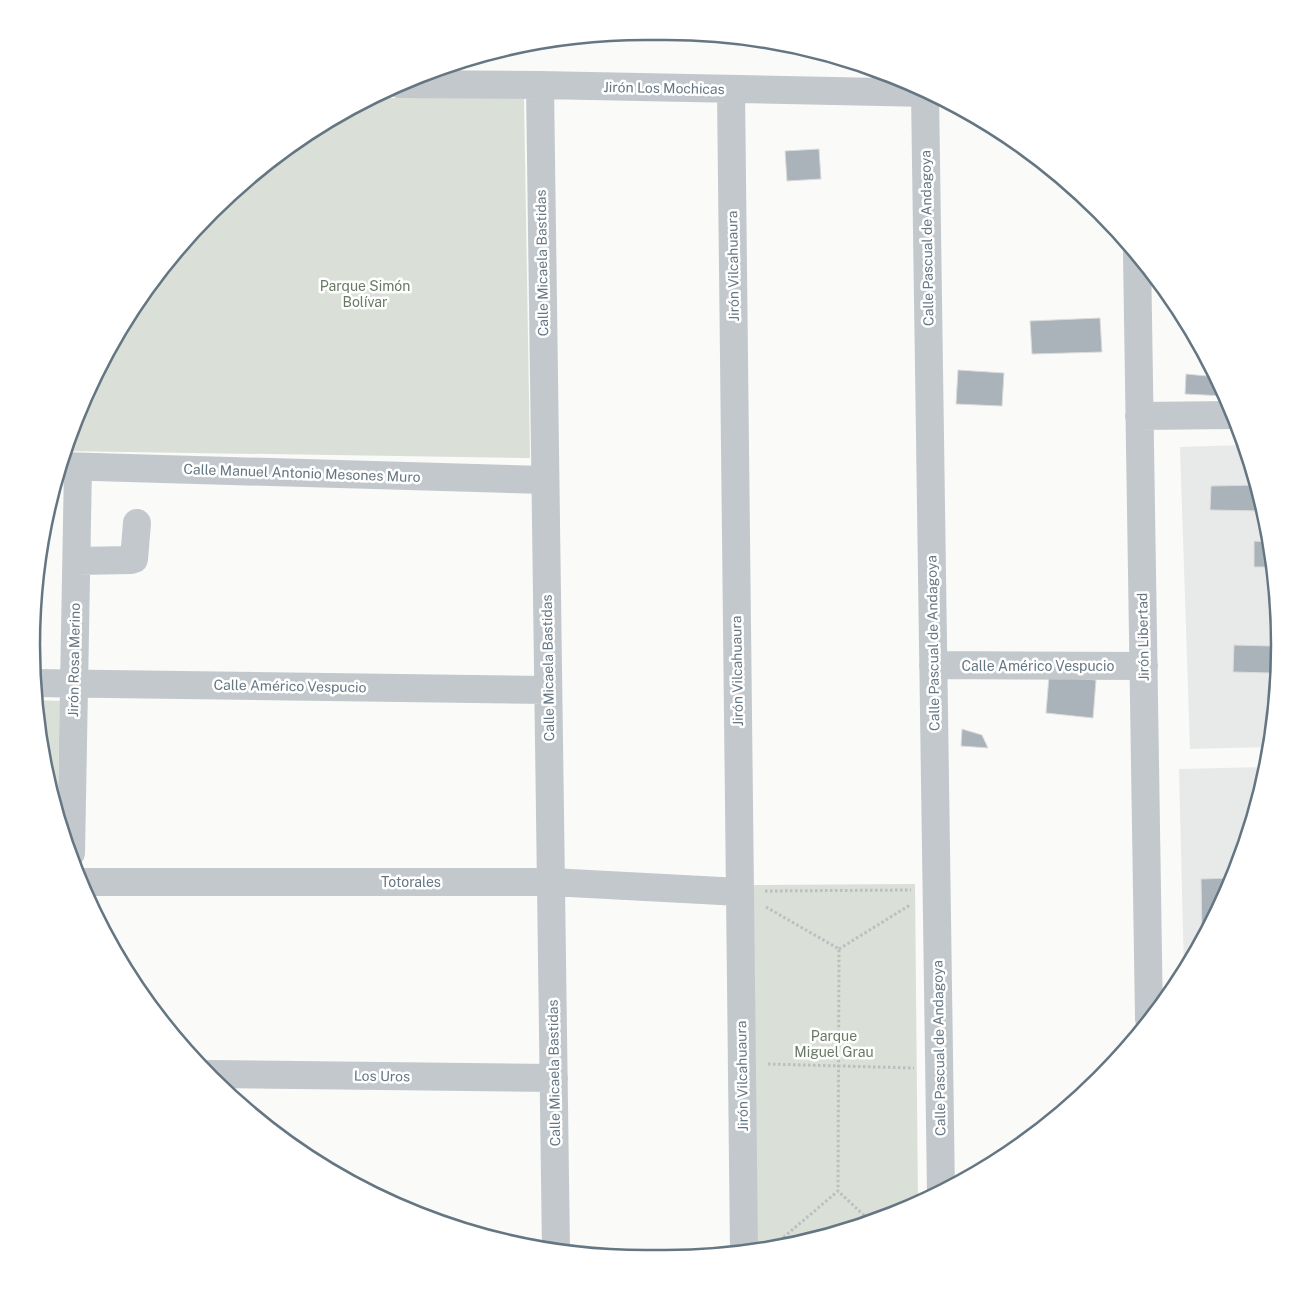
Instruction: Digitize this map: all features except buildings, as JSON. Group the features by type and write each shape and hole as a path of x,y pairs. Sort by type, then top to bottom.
{"street":[{"name":"Jirón Los Mochicas","path":"418,84 913,93"},
{"name":"Calle Micaela Bastidas","path":"540,85 556,1243"},
{"name":"Jirón Vilcahuaura","path":"730,90 744,1245"},
{"name":"Calle Pascual de Andagoya","path":"927,99 941,1184"},
{"name":"Jirón Libertad","path":"1137,266 1149,1009"},
{"path":"1139,416 1226,415"},
{"name":"Calle Manuel Antonio Mesones Muro","path":"69,466 545,480"},
{"name":"Jirón Rosa Merino","path":"69,466 77,560 71,837"},
{"path":"77,560 134,559 137,523"},
{"name":"Calle Américo Vespucio","path":"933,665 1144,666"},
{"name":"Calle Américo Vespucio","path":"41,682 548,690"},
{"name":"Totorales","path":"88,882 551,882 740,892"},
{"name":"Los Uros","path":"218,1074 554,1078"}],"path":[{"path":"740,892 936,889"},
{"path":"839,949 936,889"},
{"path":"740,892 839,949"},
{"path":"839,949 838,1191 865,1216"},
{"path":"742,1064 939,1069"},
{"path":"782,1238 838,1191"}],"shaded area":[{"path":"1237,445 1250,488 1266,566 1270,605 1270,685 1262,747 1190,749 1180,447"},
{"path":"1258,767 1239,839 1225,877 1209,913 1184,958 1179,769"}],"green space":[{"name":"Parque Simón Bolívar","path":"386,98 524,98 530,458 72,451 102,377 142,309 190,246 217,217 277,165 342,121"},
{"path":"43,700 60,701 58,788 45,724"},
{"name":"Parque Miguel Grau","path":"915,884 918,1195 860,1218 823,1229 754,1243 750,885"}]}
